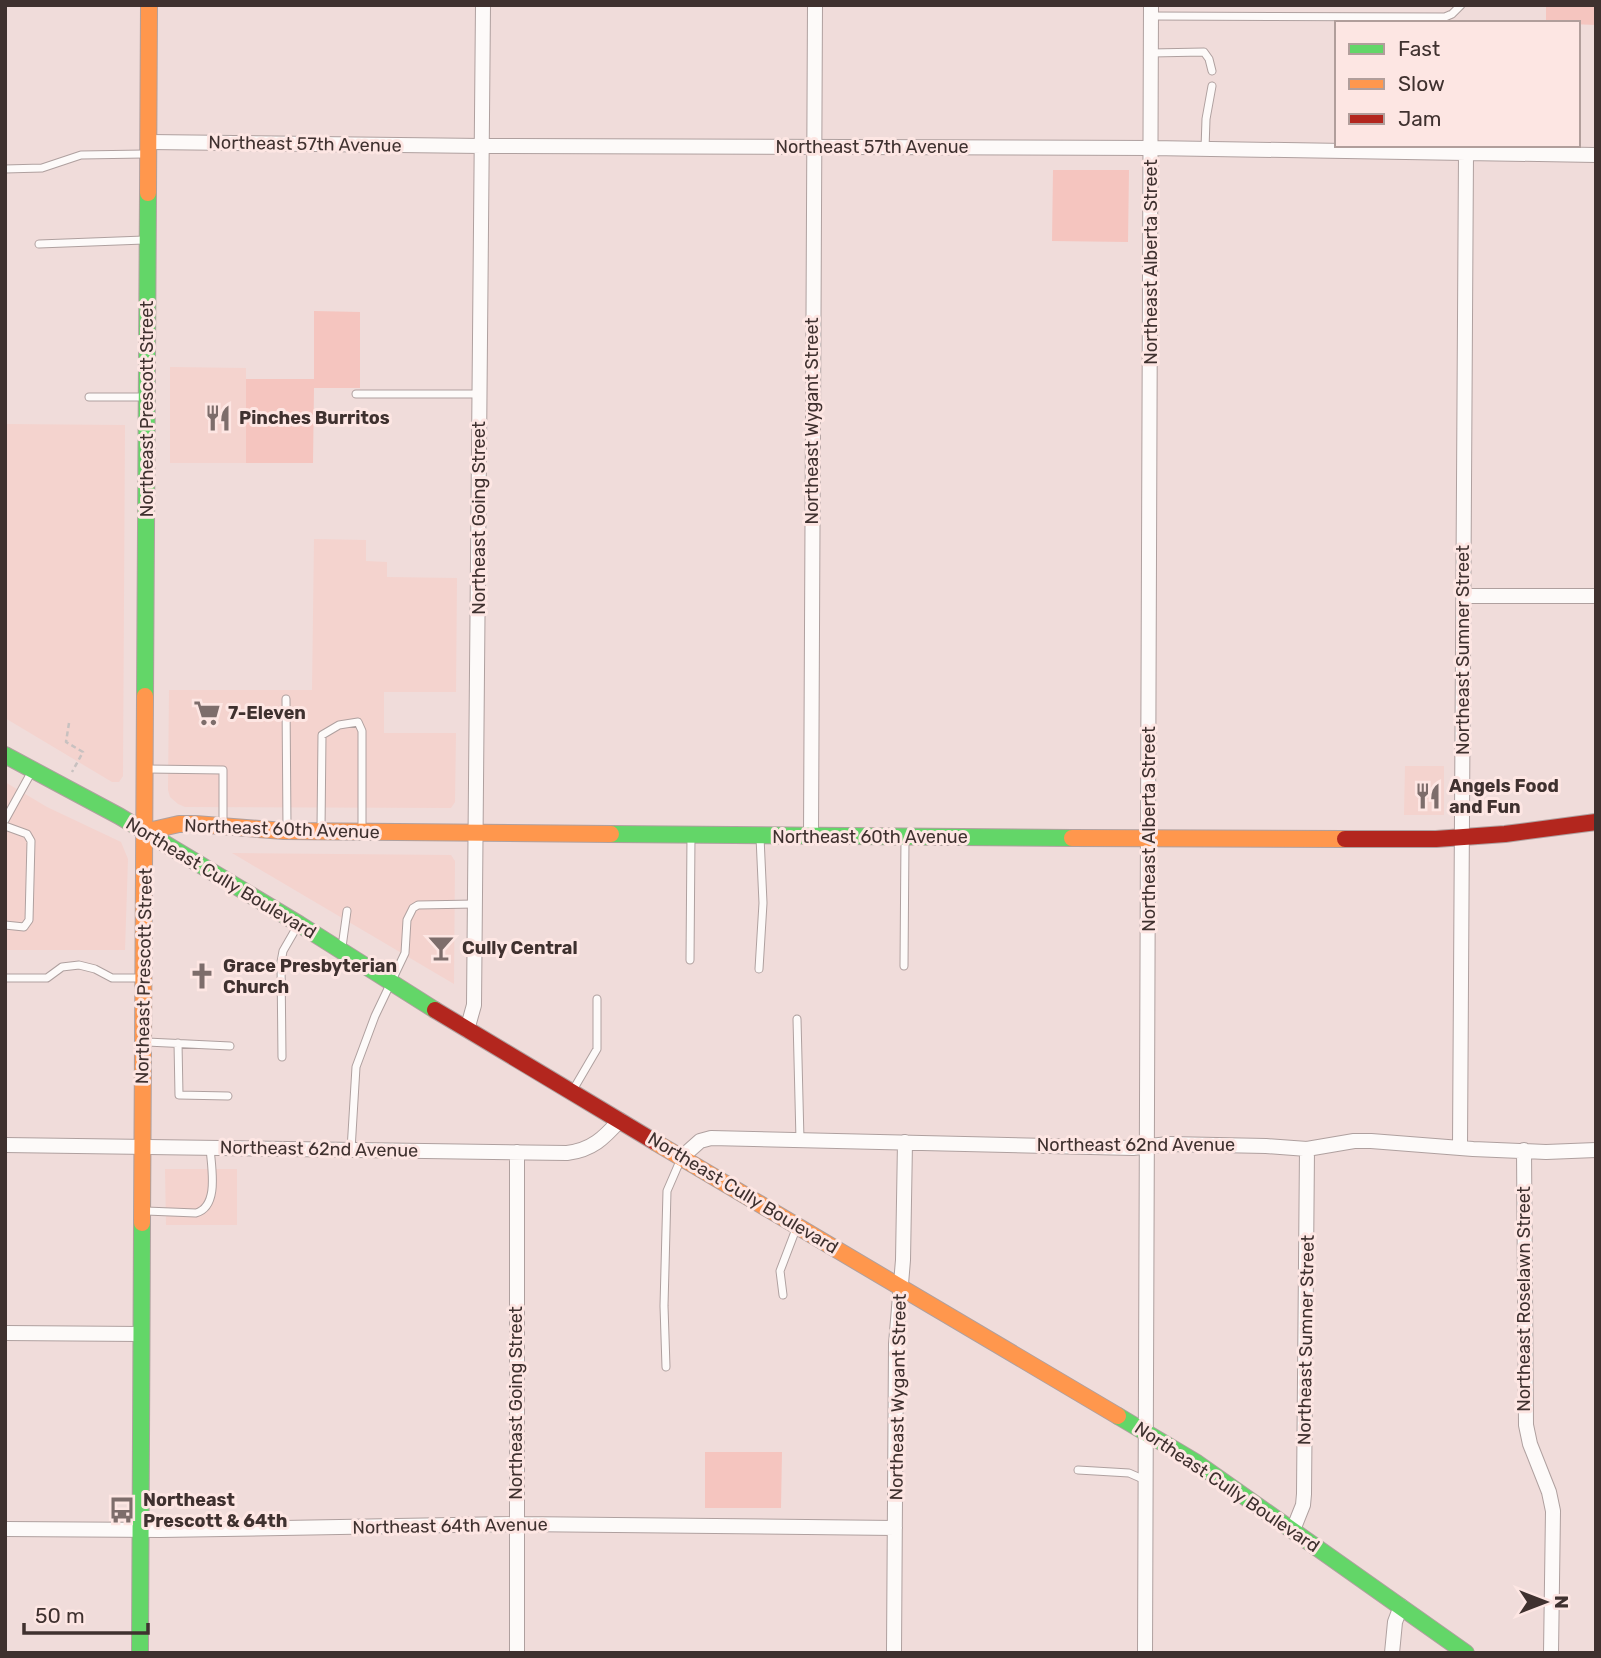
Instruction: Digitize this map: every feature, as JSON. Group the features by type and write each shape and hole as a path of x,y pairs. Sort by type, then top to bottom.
{"street":[{"name":"Northeast Prescott Street","path":"140,1653 149,5"},
{"name":"Northeast Going Street","path":"467,1030 474,1005 477,834 483,5"},
{"name":"Northeast Wygant Street","path":"811,836 815,5"},
{"name":"Northeast Alberta Street","path":"1145,1653 1152,11"},
{"name":"Northeast 57th Avenue","path":"149,148 1368,148 1596,155"},
{"name":"Northeast Sumner Street","path":"1460,1147 1466,153"},
{"path":"1463,596 1596,596"},
{"name":"Northeast Cully Boulevard","path":"5,755 144,832 299,924 467,1030 1207,1469 1466,1653"},
{"name":"Northeast 60th Avenue","path":"144,832 179,824 287,831 477,834 1149,839 1462,838 1596,822"},
{"name":"Northeast 62nd Avenue","path":"5,1145 581,1152 600,1142 620,1120"},
{"name":"Northeast 62nd Avenue","path":"682,1157 700,1141 711,1138 1133,1148 1168,1144 1307,1149 1353,1141 1392,1141 1524,1150 1596,1150"},
{"name":"Northeast Wygant Street","path":"894,1653 896,1344 905,1142"},
{"name":"Northeast Sumner Street","path":"1293,1530 1304,1494 1307,1149"},
{"name":"Northeast Roselawn Street","path":"1524,1150 1525,1425 1553,1511 1551,1653"},
{"name":"Northeast Going Street","path":"517,1152 517,1653"},
{"path":"5,1333 141,1334"},
{"name":"Northeast 64th Avenue","path":"5,1529 141,1530 517,1524 895,1528"},
{"path":"1392,1653 1395,1622 1401,1606"}],"lane":[{"path":"1152,11 1445,17 1461,5"},
{"path":"1152,53 1203,52 1209,59 1212,71"},
{"path":"1205,149 1206,120 1212,86"},
{"path":"5,169 42,169 81,155 149,148"},
{"path":"38,244 148,240"},
{"path":"356,394 480,394"},
{"path":"89,397 147,397"},
{"path":"286,699 287,831"},
{"path":"321,832 322,734 339,725 358,722 362,732 362,832"},
{"path":"144,769 223,770 223,826"},
{"path":"5,820 33,770"},
{"path":"5,826 27,834 31,849 29,920 24,927 5,925"},
{"path":"690,960 691,835"},
{"path":"759,969 763,903 760,836"},
{"path":"904,966 905,837"},
{"path":"351,1150 356,1067 405,953 407,920 413,908 418,905 475,904"},
{"path":"341,952 347,911"},
{"path":"282,1057 281,962 283,951 299,924"},
{"path":"5,978 47,978 62,967 79,965 112,978 144,978"},
{"path":"572,1091 597,1049 597,999"},
{"path":"797,1019 800,1141"},
{"path":"143,1042 230,1046"},
{"path":"178,1044 179,1095 229,1096"},
{"path":"141,1210 196,1213 203,1211 208,1205 212,1187 210,1147"},
{"path":"666,1367 664,1306 667,1191 682,1157"},
{"path":"783,1295 780,1271 797,1225"},
{"path":"1078,1471 1129,1473 1146,1481"}],"path":[{"path":"64,787 83,752 66,743 69,723"}],"shaded area":[{"path":"1546,5 1596,5 1596,25 1580,24 1580,21 1546,21"},
{"path":"1053,170 1129,170 1128,242 1052,241"},
{"path":"314,311 360,312 360,388 314,388 313,463 246,463 246,379 314,379"},
{"path":"170,367 246,368 246,463 170,463"},
{"path":"5,424 125,425 123,776 119,782 112,782 5,718"},
{"path":"314,539 366,540 366,561 387,562 387,577 457,578 456,692 384,692 384,733 456,733 455,802 451,808 185,807 170,797 169,690 312,690"},
{"name":"Angels Food and Fun","path":"1405,766 1444,766 1444,815 1404,815"},
{"path":"5,782 47,807 121,842 128,859 125,950 5,950"},
{"path":"232,853 451,855 455,861 454,984"},
{"path":"165,1169 237,1169 237,1225 166,1225"},
{"path":"705,1452 782,1452 781,1508 705,1508"}],"traffic: fast":[{"path":"145,696 148,193"},
{"path":"5,755 119,816 299,924 435,1010"},
{"path":"611,834 1072,838"},
{"path":"140,1653 142,1223"},
{"path":"1118,1416 1197,1463 1466,1653"}],"traffic: slow":[{"path":"148,193 149,5"},
{"path":"142,1223 145,696"},
{"path":"144,832 179,824 195,824 284,831 611,834"},
{"path":"1072,838 1345,839"},
{"path":"655,1142 1118,1416"}],"traffic: jam":[{"path":"1345,839 1436,839 1505,834 1596,822"},
{"path":"435,1010 655,1142"}],"place":[{"name":"Pinches Burritos","path":"218,418"},
{"name":"7-Eleven","path":"207,713"},
{"name":"Angels Food and Fun","path":"1428,796"},
{"name":"Cully Central","path":"441,948"},
{"name":"Grace Presbyterian Church","path":"202,976"},
{"name":"Northeast Prescott & 64th","path":"122,1510"}]}
